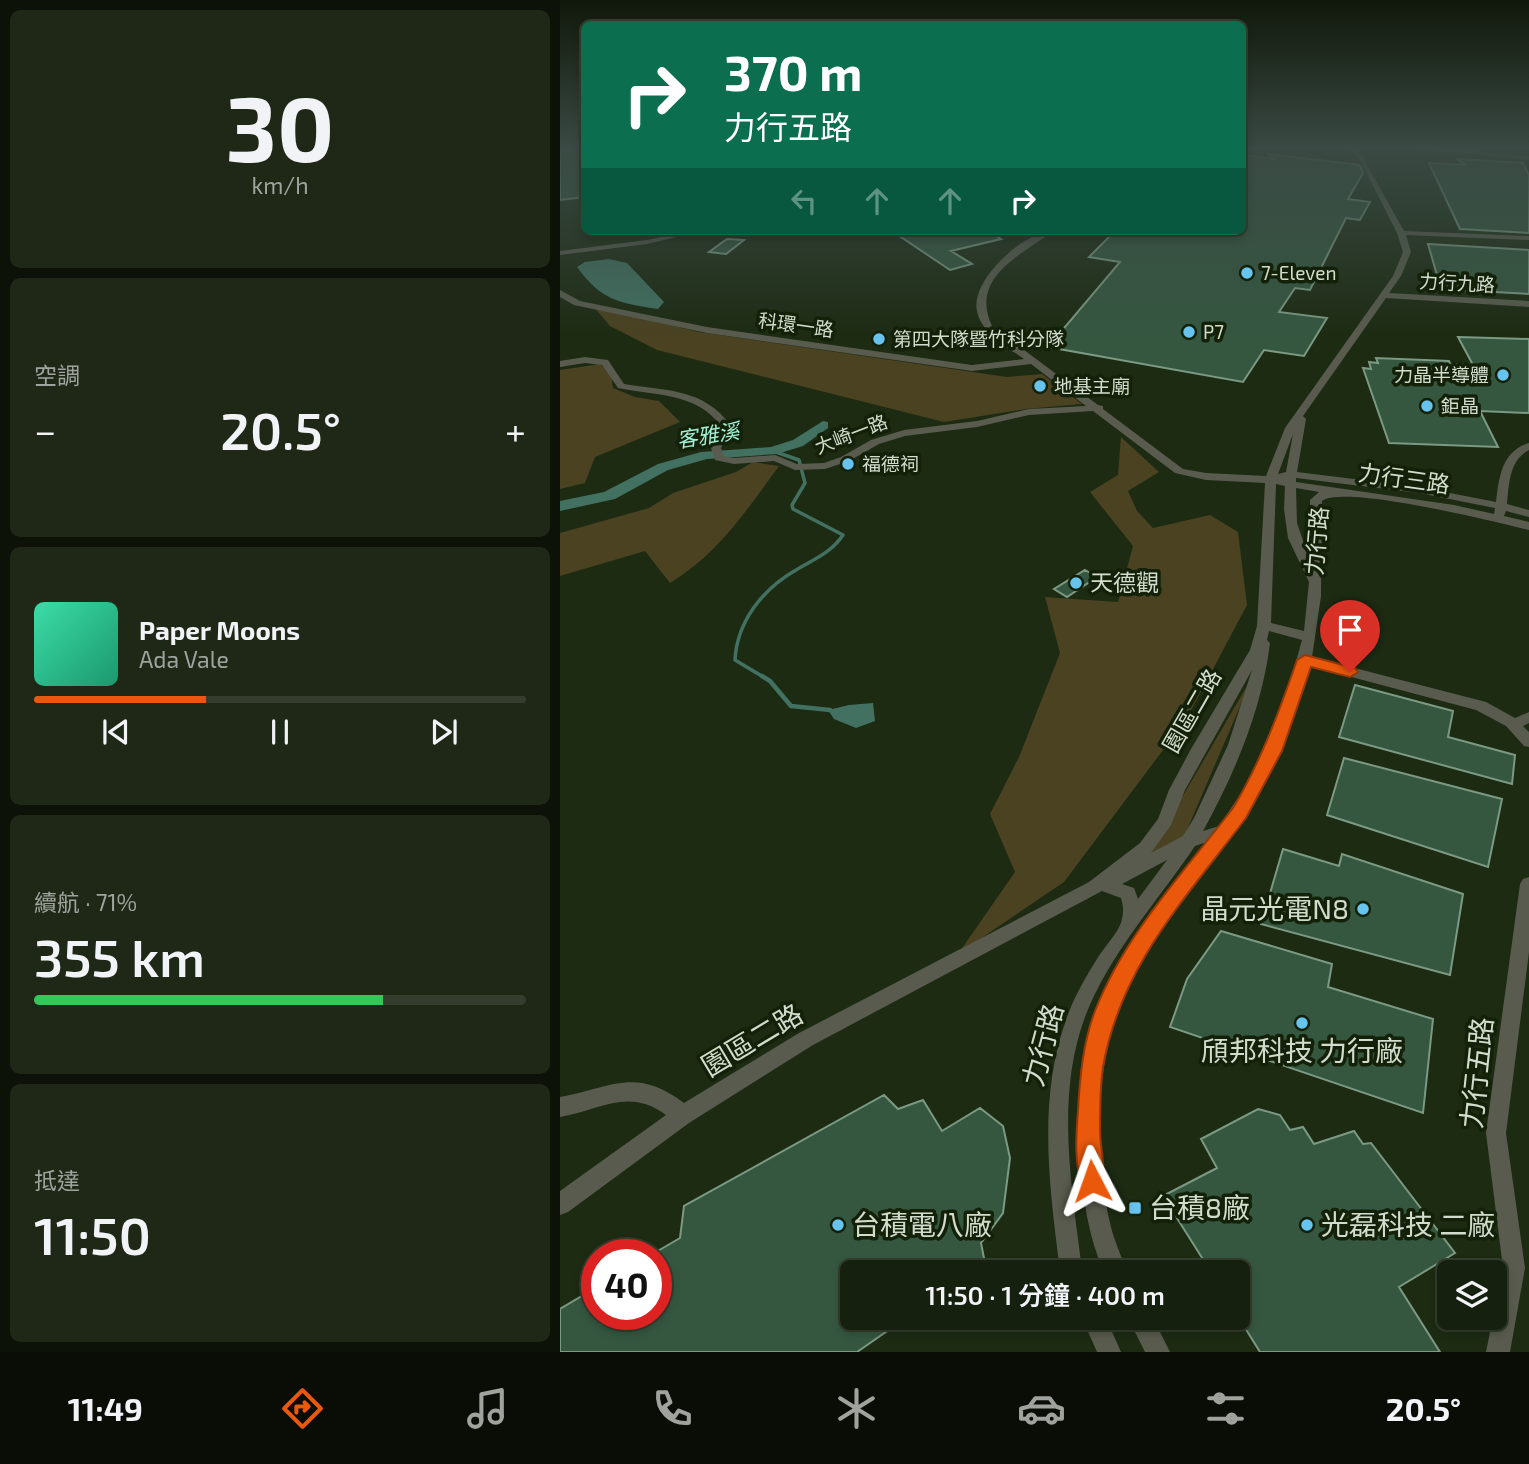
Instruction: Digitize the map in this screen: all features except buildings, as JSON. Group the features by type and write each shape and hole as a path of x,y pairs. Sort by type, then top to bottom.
{"street":[{"name":"園區二路","path":"560,1204 682,1116 806,1039 1095,887 1146,848 1165,821 1177,790 1199,749 1258,650 1265,626 1271,478 1290,428 1405,262 1407,252 1401,233 1389,210"},
{"path":"1401,233 1529,238"},
{"path":"646,240 663,235"},
{"path":"560,252 675,235"},
{"name":"力行三路","path":"1042,235 1023,245 985,286 981,301 988,327 1027,359 1099,408 1179,471 1200,475 1291,479 1447,495 1529,514"},
{"name":"科環一路","path":"560,283 583,301 716,328 982,365 1027,359"},
{"name":"科環一路","path":"560,292 577,303 707,330 978,369 1027,359"},
{"name":"力行九路","path":"1382,295 1529,304"},
{"name":"大崎一路","path":"560,364 585,360 605,362 621,387 692,398 712,409 726,426 717,454 734,461 775,458 795,467 825,466 845,459 884,438 904,433 977,424 1029,412 1099,408"},
{"path":"978,369 1045,371"},
{"name":"園區二路","path":"1301,414 1288,512 1294,541 1313,582"},
{"path":"1499,519 1507,464 1512,455 1529,446"},
{"name":"力行三路","path":"1291,479 1354,493 1454,508 1529,526"},
{"name":"力行路","path":"1112,1260 1094,1205 1088,1133 1092,1069 1105,1012 1142,941 1239,813 1273,751 1305,660 1310,637 1316,500 1325,493 1354,493"},
{"path":"1265,626 1310,637"},
{"name":"力行路","path":"1070,1260 1059,1178 1057,1108 1068,1044 1085,1001 1131,920 1188,841 1210,800 1253,698 1262,664 1265,626"},
{"path":"1305,660 1481,706 1514,725 1529,742"},
{"path":"1514,725 1529,718"},
{"name":"園區二路","path":"986,945 1106,886 1188,841 1225,831"},
{"name":"力行五路","path":"1498,1352 1514,1268 1496,1133 1529,884"},
{"path":"1106,886 1128,893 1132,906 1131,920"},
{"path":"560,1107 623,1090 662,1101 676,1108 682,1116"},
{"path":"1099,1330 1109,1352"},
{"path":"1146,1330 1158,1352"}],"shaded area":[{"path":"594,307 699,332 1007,377 1042,374 1082,404 1026,409 944,422 657,350 610,326"},
{"path":"600,364 611,374 613,388 635,397 659,401 680,422 595,457 585,483 560,489 560,370"},
{"path":"1121,437 1159,472 1128,491 1137,511 1153,528 1210,515 1238,532 1247,605 1187,718 1064,882 958,954 1015,872 990,814 1019,757 1060,653 1045,597 1118,602 1133,546 1090,492 1118,475"},
{"path":"753,462 779,466 717,545 670,583 645,551 560,576 560,533 649,508 673,493 736,472"},
{"path":"1254,674 1184,837 1146,859"}],"water":[{"path":"609,259 627,263 664,302 658,309 632,305 612,298 594,287 577,267 585,262"},
{"path":"873,703 875,721 856,728 834,719 828,710 849,705"}],"waterway":[{"name":"客雅溪","path":"560,506 609,496 663,467 706,455 772,451 798,443 823,425"},
{"name":"客雅溪","path":"772,451 778,453"},
{"name":"客雅溪","path":"773,451 778,453"},
{"path":"765,678 735,660 746,619 773,587 828,551 843,535 793,509 792,505 805,483 799,460 778,453"},
{"path":"762,676 770,681 791,706 830,710"}],"place":[{"name":"7-Eleven","path":"1247,273"},
{"name":"P7","path":"1189,332"},
{"name":"第四大隊暨竹科分隊","path":"879,339"},
{"name":"力晶半導體","path":"1503,375"},
{"name":"地基主廟","path":"1040,386"},
{"name":"鉅晶","path":"1427,406"},
{"name":"福德祠","path":"848,464"},
{"name":"天德觀","path":"1076,583"},
{"name":"晶元光電N8","path":"1363,909"},
{"name":"頎邦科技 力行廠","path":"1302,1023"},
{"name":"台積8廠","path":"1135,1208"},
{"name":"台積電八廠","path":"838,1225"},
{"name":"光磊科技 二廠","path":"1307,1225"}],"route":[{"path":"1092,1181 1088,1133 1092,1069 1105,1012 1119,983 1142,941 1239,813 1253,790 1273,751 1305,660 1350,672"}]}
